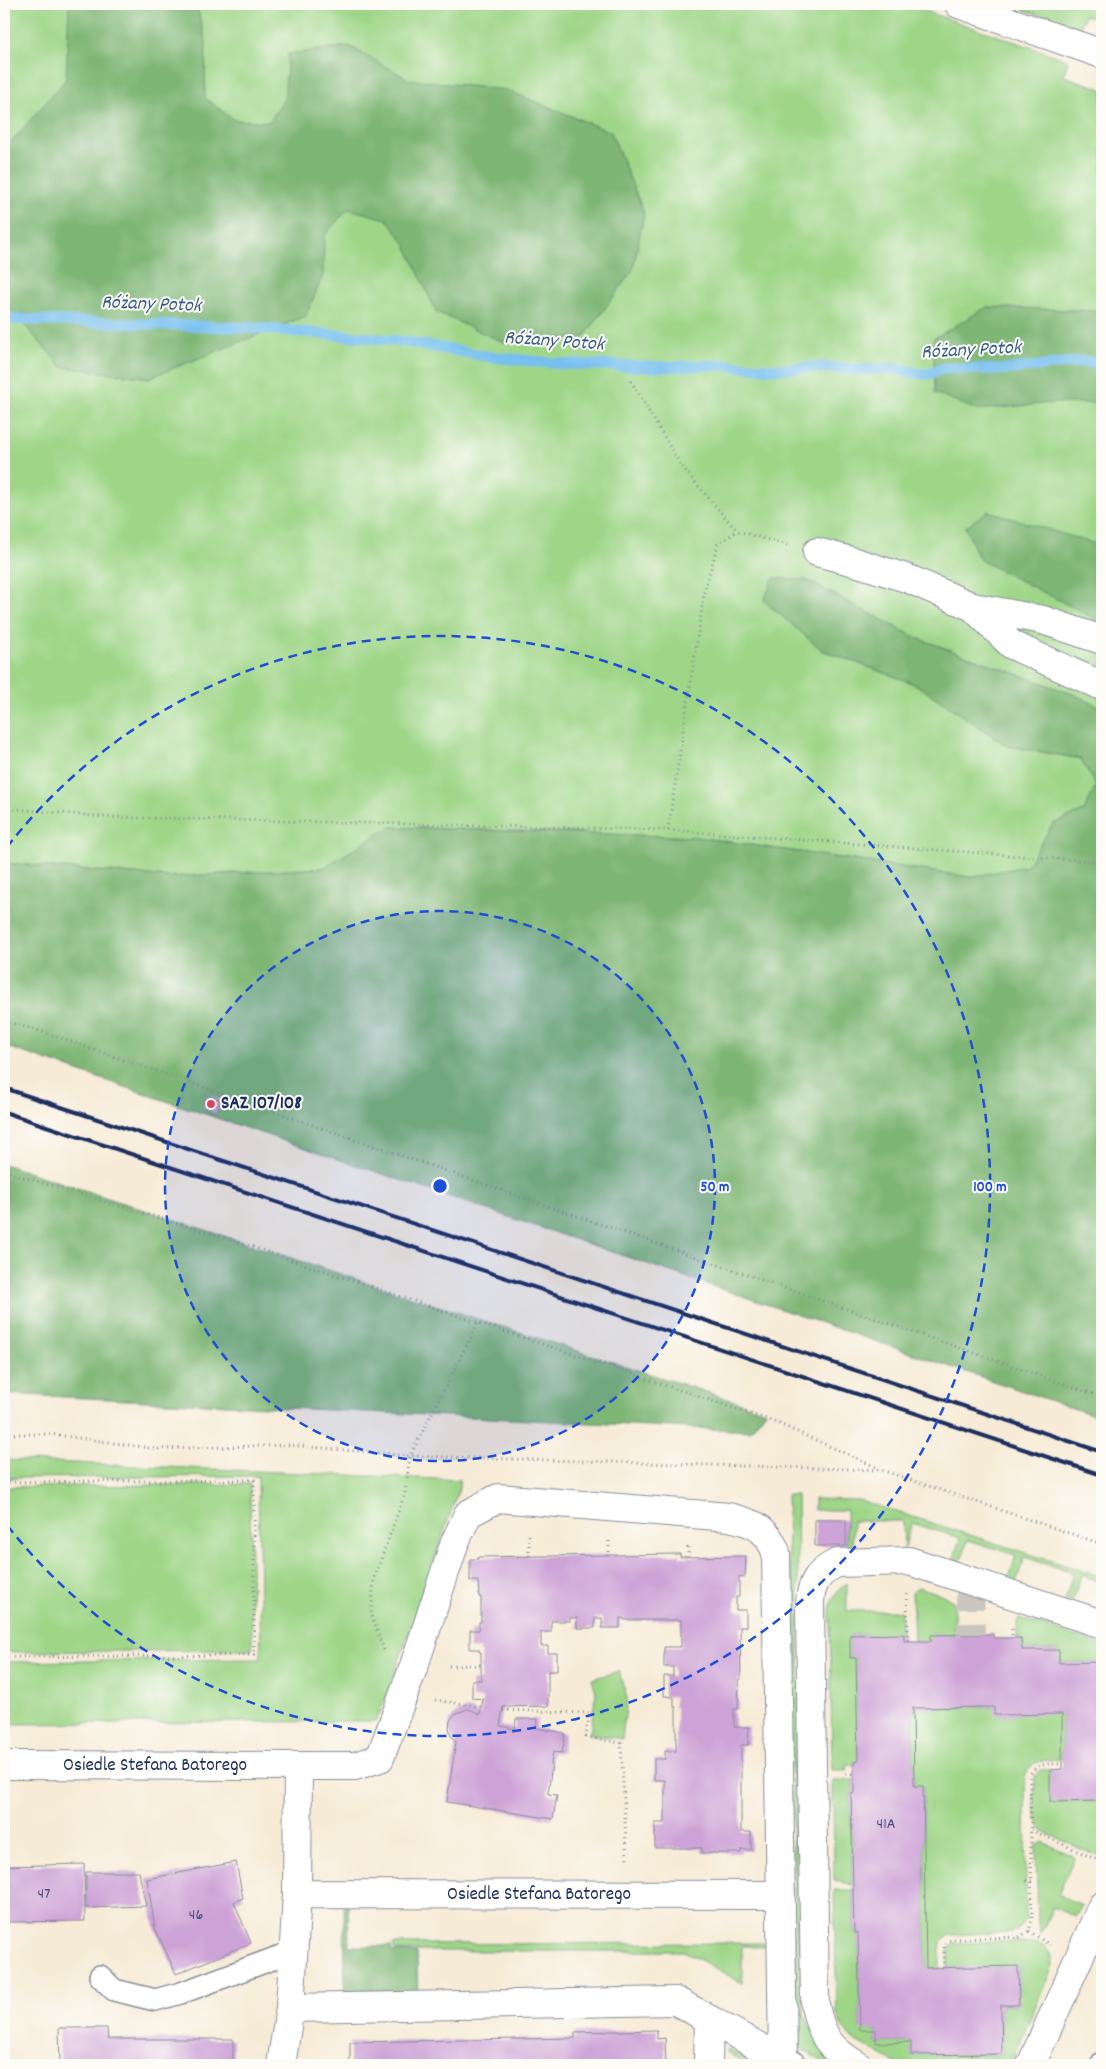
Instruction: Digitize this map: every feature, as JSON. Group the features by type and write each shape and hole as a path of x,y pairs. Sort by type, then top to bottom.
{"street":[{"path":"959,4 1102,54"},
{"path":"817,552 908,579 973,607 1043,620 1102,640"},
{"path":"973,607 1012,645 1102,686"},
{"path":"404,1695 455,1542 468,1514 498,1498 729,1517 752,1522 770,1537 776,1552 781,1895 787,2063"},
{"path":"857,2065 842,2057 828,2042 819,2025 815,2005 810,1605 813,1584 822,1571 837,1563 909,1561 1102,1624"},
{"name":"Osiedle Stefana Batorego","path":"4,1765 355,1766 380,1758 404,1695"},
{"path":"281,2065 290,2008 294,1950 297,1894 298,1766"},
{"name":"Osiedle Stefana Batorego","path":"297,1894 781,1895"},
{"path":"1032,2065 1102,1906"},
{"path":"290,2008 676,2001 787,2063"},
{"path":"708,2065 709,2018"}],"lane":[{"path":"100,1976 114,1990 155,2000 181,1993 294,1950"}],"path":[{"path":"631,381 682,466 737,532 817,552"},
{"path":"668,830 705,588 718,544 737,532"},
{"path":"4,808 105,817 668,830 1102,862"},
{"path":"4,1022 40,1031 1102,1397"},
{"path":"4,1171 229,1240 775,1422 881,1470 1102,1544"},
{"path":"478,1323 410,1456 405,1493 374,1579 371,1615 404,1695 482,1707"},
{"path":"4,1434 50,1434 157,1449 289,1445 410,1456 881,1470"},
{"path":"4,1482 254,1480 254,1655 4,1657"},
{"path":"907,1588 908,1641"},
{"path":"503,1710 589,1713 586,1737 621,1743 628,1895"},
{"path":"944,1968 944,1945 948,1941 954,1939 1019,1937 1029,1931 1032,1920 1030,1775 1041,1764 1062,1764"},
{"path":"1031,1830 1102,1862"},
{"path":"1026,1881 1032,1881"},
{"path":"1029,1931 1056,1950"}],"green space":[{"path":"4,4 905,4 1068,60 1064,76 1102,89 1102,708 1075,695 917,638 806,580 822,650 915,684 1008,746 1081,759 1096,786 1084,811 1053,824 1027,866 970,877 696,837 390,827 323,868 169,877 4,863"},
{"path":"69,4 196,4 206,41 205,98 234,120 269,122 284,99 288,54 349,46 408,79 506,90 611,132 644,213 633,270 584,337 503,342 436,312 406,245 387,219 348,209 324,236 323,275 306,316 149,378 62,367 11,310 4,291 4,164 7,147 66,79"},
{"path":"1007,4 1102,4 1102,21 1085,15 1080,29"},
{"path":"987,307 1102,311 1102,403 1052,403 977,410 935,393 933,339"},
{"path":"988,511 1102,546 1102,622 980,560 965,527"},
{"path":"773,578 806,580 917,638 1075,695 1102,708 1102,1418 4,1046 4,863 169,877 323,868 390,827 696,837 970,877 1027,866 1053,824 1084,811 1096,786 1081,759 1008,746 915,684 822,650 764,601"},
{"path":"4,1164 766,1411 750,1431 4,1394"},
{"path":"4,1460 460,1480 460,1486 387,1695 376,1721 4,1724 4,1662 261,1659 258,1476 4,1478"},
{"path":"250,1484 252,1650 4,1652 4,1487"},
{"path":"787,1495 797,1495 804,2015 830,2062 828,2065 800,2048 796,2036"},
{"path":"814,1499 859,1500 1102,1577 1102,1582 1081,1575 1072,1602 1065,1599 1073,1573 1024,1557 1016,1584 1008,1582 1016,1555 968,1540 959,1567 952,1565 960,1538 912,1523 904,1549 903,1521 853,1521 852,1549 847,1549 846,1510 814,1510"},
{"path":"847,1583 847,1611 901,1611 901,1635 850,1635 850,1658 856,1658 858,1761 854,1762 854,1765 847,1765 847,1770 832,1770 830,1610 835,1595"},
{"path":"918,1587 943,1595 954,1602 954,1635 932,1635 931,1641 914,1641 912,1593"},
{"path":"1019,1618 1102,1645 1102,1662 1059,1663 1058,1650 1022,1650 1021,1638 1017,1638"},
{"path":"619,1671 627,1698 622,1739 590,1734 596,1692 592,1679"},
{"path":"994,1707 1062,1714 1062,1759 1040,1761 1031,1766 1025,1776 1026,1919 1018,1930 1012,1932 949,1935 941,1945 940,1968 926,1968 923,1786 914,1786 913,1708"},
{"path":"1040,1770 1050,1770 1051,1802 1102,1801 1102,1854 1098,1856 1092,1854 1044,1832 1040,1827 1035,1813 1034,1798 1035,1776"},
{"path":"833,1780 854,1780 854,1793 851,1793 852,1885 834,1880"},
{"path":"1043,1842 1075,1857 1058,1895 1081,1905 1075,1917 1053,1907 1041,1933 1038,1924 1036,1846"},
{"path":"834,1890 853,1890 854,1932 858,1932 860,2029 876,2030 876,2043 911,2042 911,2055 1002,2054 1001,2005 1018,2005 1018,1967 948,1968 948,1954 952,1945 955,1943 1016,1942 1038,1944 1047,1949 1051,1958 1051,1971 1010,2065 899,2065 852,2039 843,2028 837,2015"},
{"path":"344,1901 348,1901 349,1946 391,1946 392,1952 417,1953 418,2003 345,2005"},
{"path":"770,1943 770,1946 742,1946 742,1983 684,1951 395,1951 393,1944"},
{"path":"727,2048 758,2065 749,2065 726,2052"}],"building":[{"name":"SAZ 107/108","path":"206,1095 221,1100 217,1113 202,1108"},
{"path":"815,1520 846,1520 846,1546 815,1546"},
{"path":"680,1554 680,1557 746,1556 745,1577 739,1577 739,1597 736,1597 736,1610 746,1610 746,1627 740,1627 741,1679 739,1679 738,1709 734,1709 734,1727 749,1727 748,1745 741,1745 741,1832 751,1832 751,1850 741,1850 741,1853 702,1853 702,1848 655,1848 655,1823 665,1823 665,1780 654,1780 654,1759 665,1759 665,1751 676,1751 676,1707 674,1707 674,1697 664,1696 664,1676 673,1676 673,1667 664,1667 664,1647 681,1647 681,1620 624,1620 624,1618 620,1618 620,1628 602,1628 602,1618 595,1618 595,1628 577,1628 577,1618 570,1618 570,1621 551,1621 551,1632 541,1632 541,1646 548,1646 548,1653 557,1653 557,1671 548,1671 548,1706 503,1707 500,1726 515,1729 516,1719 538,1719 536,1728 565,1733 562,1753 553,1752 551,1764 548,1794 557,1795 553,1819 447,1802 456,1742 451,1736 450,1720 455,1714 467,1709 480,1715 483,1699 472,1698 472,1680 481,1680 481,1652 479,1652 479,1649 470,1649 470,1630 479,1630 479,1622 481,1622 481,1597 479,1597 478,1581 470,1581 470,1559 478,1559 478,1557"},
{"path":"904,1634 904,1641 931,1641 931,1635 993,1634 993,1638 1021,1638 1022,1650 1059,1650 1059,1663 1102,1662 1102,1801 1050,1802 1050,1770 1062,1769 1062,1714 994,1715 994,1707 913,1708 914,1786 923,1786 926,1968 1018,1966 1019,2005 1001,2005 1002,2054 911,2055 911,2042 876,2043 876,2030 860,2030 858,1932 854,1933 851,1793 854,1793 854,1762 858,1761 856,1658 850,1658 850,1635"},
{"path":"236,1862 243,1898 234,1902 251,1943 176,1974 155,1928 147,1879"},
{"path":"84,1864 85,1921 4,1922 4,1866"},
{"path":"86,1872 139,1872 146,1906 86,1908"},
{"path":"59,2028 107,2028 108,2039 233,2039 233,2065 60,2065"},
{"path":"657,2030 657,2039 665,2038 666,2065 350,2065 350,2042 575,2038 575,2032"}],"waterway":[{"name":"Różany Potok","path":"4,319 255,328 407,342 491,357 562,364 662,367 721,365 775,369 821,367 862,370 892,368 921,374 928,374 945,368 1004,370 1086,361 1102,365"}],"tunnel":[{"path":"970,1581 971,1634"}],"railway":[{"path":"4,1088 1102,1452"},
{"path":"4,1112 1102,1475"}],"place":[{"name":"SAZ 107/108","path":"211,1104"}]}
